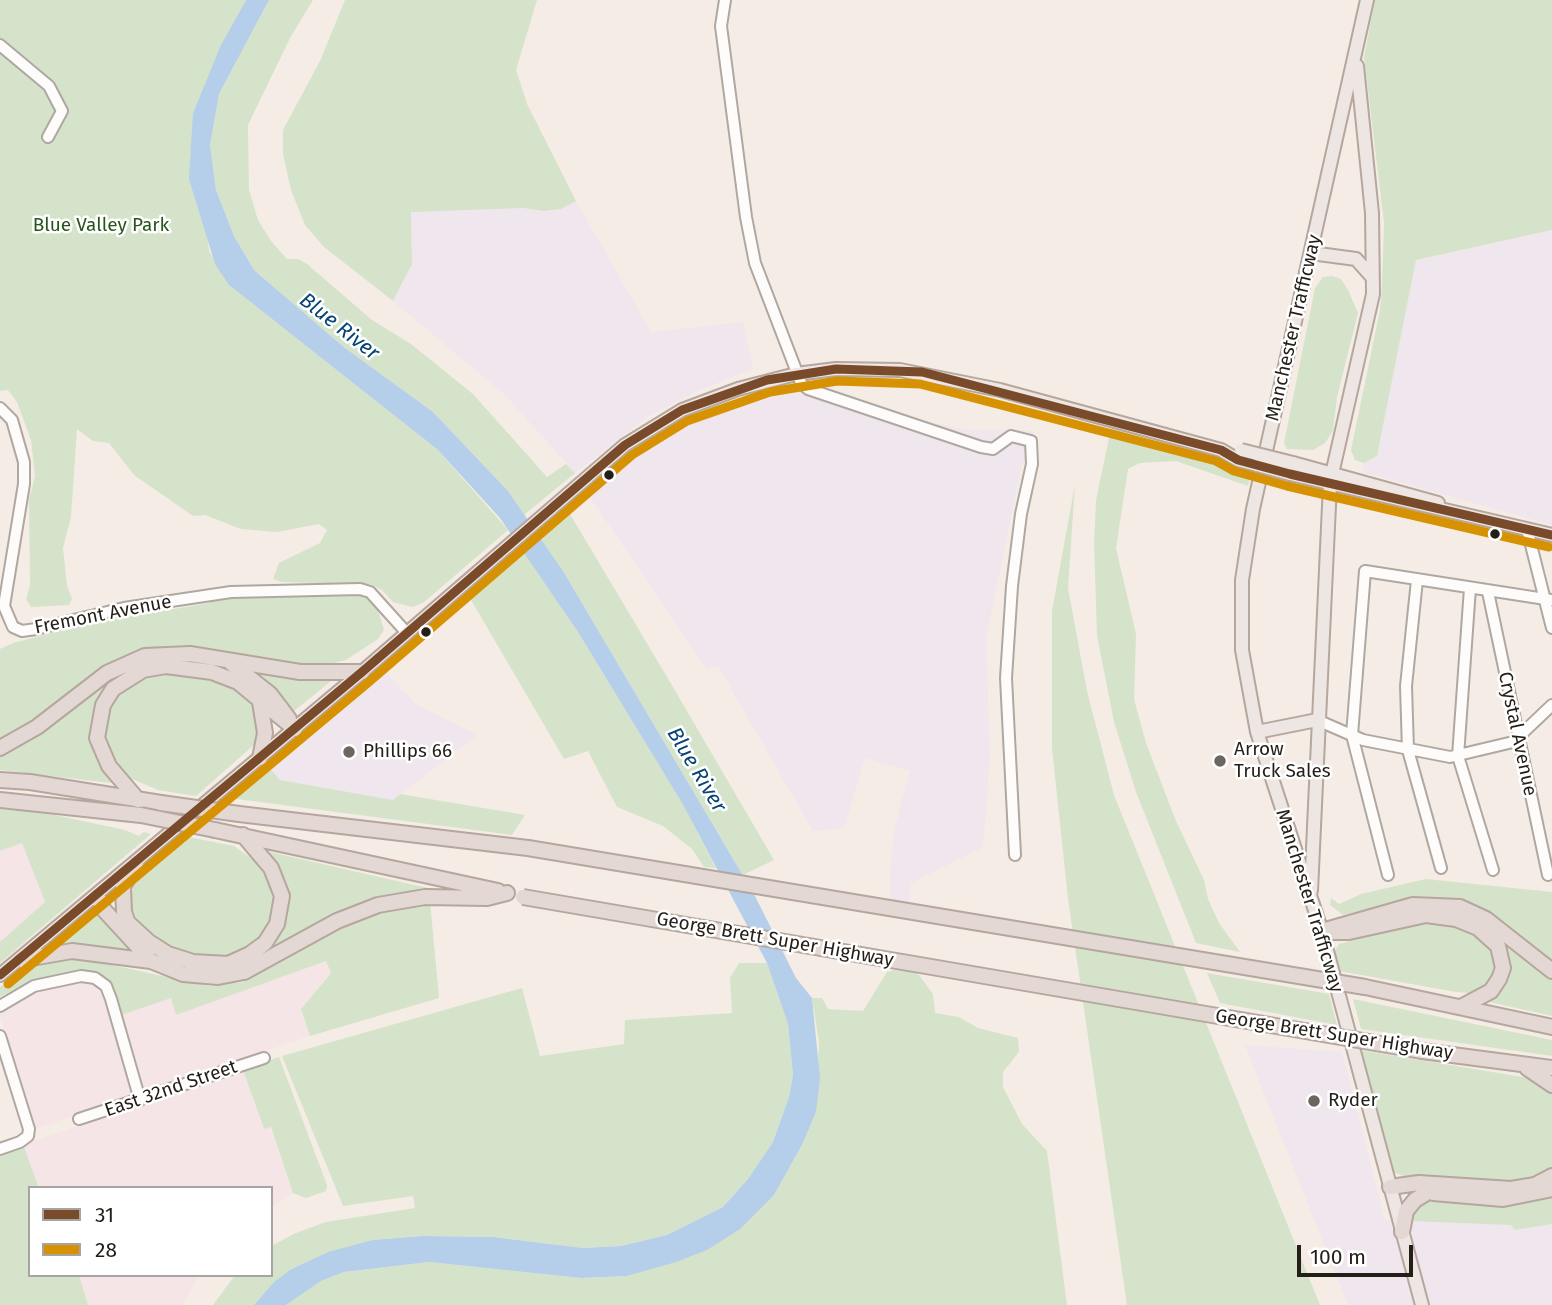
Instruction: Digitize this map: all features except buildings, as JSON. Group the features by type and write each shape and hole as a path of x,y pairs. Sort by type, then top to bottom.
{"highway":[{"path":"0,748 37,727 88,686 124,664 145,656 167,653 300,672 362,672"},
{"path":"227,660 271,694 295,729"},
{"path":"138,800 109,766 97,738 103,705 113,689 144,670 186,666 237,682 258,697 280,720 295,729"},
{"path":"258,697 265,733 260,758"},
{"path":"0,780 30,782 239,814 528,848 1365,987 1552,1027"},
{"name":"George Brett Super Highway","path":"0,800 141,815 523,897 1422,1051 1552,1068"},
{"path":"97,896 149,942 168,954 210,965 228,964 265,943 277,924 282,896 271,868 243,835"},
{"path":"128,923 124,912 123,887 136,863"},
{"path":"20,960 72,951 151,961 183,974 232,976 258,966 337,921 378,905 425,897 487,898 507,893"},
{"path":"97,896 104,910 151,961"},
{"path":"1322,932 1343,923 1413,905 1460,907 1486,919 1552,971"},
{"path":"1322,932 1349,932 1426,915 1456,919 1478,928 1498,946 1503,968 1490,991 1461,1007"},
{"path":"1522,1065 1552,1085"},
{"path":"1390,1187 1419,1183 1511,1189 1535,1185 1552,1176"},
{"path":"1390,1187 1503,1199 1552,1189"},
{"path":"1402,1232 1406,1211 1428,1192"}],"main road":[{"name":"Manchester Trafficway","path":"1367,0 1253,507 1243,569 1242,650 1257,732 1322,932 1422,1305"},
{"path":"1310,895 1314,871 1317,720 1331,479 1373,294 1373,214 1356,55"},
{"path":"1311,253 1356,259 1372,277"},
{"path":"0,975 295,729 625,445 682,410 738,389 796,374 836,369 900,370 1000,390 1331,479 1438,502 1458,512 1552,535"},
{"path":"1257,732 1317,720"}],"street":[{"path":"725,0 721,26 746,218 755,263 796,374 808,389 981,447 993,449 1011,436 1031,441 1033,456 1013,574 1006,678 1015,855"},
{"path":"0,45 49,86 62,111 48,137"},
{"name":"Fremont Avenue","path":"0,408 12,420 24,462 24,484 4,606 13,627 22,631 36,629 124,608 231,592 360,589 370,592 407,632"},
{"path":"1527,529 1549,600 1552,628"},
{"path":"1388,875 1352,735 1365,571 1549,600"},
{"path":"1417,580 1406,687 1408,750 1441,868"},
{"path":"1470,588 1458,756 1493,870"},
{"name":"Crystal Avenue","path":"1488,592 1548,875"},
{"path":"1317,720 1352,735 1408,750 1438,756 1458,756 1518,739 1552,705"},
{"path":"0,1006 34,986 64,978 95,978 106,986 111,999 140,1100"},
{"path":"0,1036 29,1129 28,1136 0,1149"},
{"name":"East 32nd Street","path":"79,1119 264,1058"}],"shaded area":[{"path":"576,201 651,332 743,322 753,369 693,393 647,417 575,473 504,394 393,301 412,264 411,211 523,208 545,211 561,209"},
{"path":"1552,230 1552,525 1363,472 1364,463 1377,456 1416,260"},
{"path":"826,381 826,387 893,413 961,429 1035,431 1021,468 986,639 990,757 983,847 911,883 909,905 890,902 890,869 895,826 910,771 865,758 844,828 813,831 718,666 707,669 585,490 650,440 687,421 742,398"},
{"path":"380,666 417,705 477,735 393,800 280,780 268,766"},
{"path":"22,843 45,902 0,942 0,851"},
{"path":"326,961 331,972 301,1009 310,1036 35,1129 0,1017 0,1014 20,999 42,989 86,982 98,988 111,1019 171,998 177,1014"},
{"path":"1245,1045 1342,1052 1385,1220 1511,1225 1515,1230 1552,1224 1552,1305 1348,1305"},
{"path":"243,1070 263,1128 270,1126 293,1193 273,1207 273,1186 38,1186 24,1147 30,1142"},
{"path":"80,1277 199,1277 182,1305 88,1305"}],"green space":[{"name":"Blue Valley Park","path":"0,0 246,0 221,46 193,113 209,251 229,285 438,450 508,530 423,603 412,607 393,602 382,590 370,584 282,582 273,579 279,563 320,543 327,530 319,524 277,532 241,529 205,515 193,516 134,475 109,443 93,441 77,429 71,517 63,548 67,585 72,599 69,605 31,607 26,599 30,585 29,500 35,476 31,440 17,402 8,390 0,391"},
{"path":"269,0 313,0 290,38 248,125 249,190 258,220 287,259 298,259 307,264 372,320 411,344 473,394 547,477 566,464 575,473 524,515 508,491 433,412 345,348 254,270 234,236 216,190 210,145 219,94"},
{"path":"345,0 537,0 516,70 527,104 576,201 561,209 544,211 523,208 411,212 412,264 393,301 324,247 305,225 291,190 283,154 283,130 320,61"},
{"path":"1375,0 1552,0 1552,230 1416,260 1377,456 1364,463 1355,460 1351,450 1380,310 1384,223 1364,57"},
{"path":"1323,277 1341,279 1358,313 1337,397 1333,431 1325,443 1313,450 1287,449 1284,443 1315,288"},
{"path":"1111,428 1251,472 1248,486 1176,461 1140,463 1128,469 1116,548 1136,634 1134,699 1146,743 1176,821 1204,880 1208,899 1219,923 1240,952 1196,943 1136,792 1114,722 1097,636 1094,544 1096,500"},
{"path":"1075,484 1068,588 1087,691 1114,795 1320,1305 1127,1305 1068,899 1052,748 1052,611"},
{"path":"567,509 774,860 743,875 563,571 537,533"},
{"path":"520,547 578,632 682,803 716,868 704,867 692,849 663,826 617,807 588,751 564,759 467,593"},
{"path":"358,593 367,597 377,607 384,630 378,639 346,660 317,667 204,648 151,647 106,664 22,728 0,741 0,649 13,643 85,624 209,603 211,598"},
{"path":"136,664 97,704 91,724 92,739 119,784 0,770 0,756 22,743 96,686"},
{"path":"252,669 337,676 293,712"},
{"path":"162,672 182,672 233,687 247,696 258,714 258,737 255,744 196,796 158,790 125,776 116,767 104,746 102,723 114,698 136,679"},
{"path":"268,766 280,780 393,800 400,794 525,815 512,835 229,798"},
{"path":"0,809 41,812 125,830 139,836 144,832 151,834 0,963 0,942 45,902 22,843 0,851"},
{"path":"184,836 234,846 264,867 277,900 272,923 254,946 226,959 197,955 167,945 143,928 137,920 130,905 134,882"},
{"path":"266,851 446,892 415,894 254,962 286,893 278,866"},
{"path":"1426,879 1552,892 1552,964 1466,903 1418,898 1343,915 1330,905 1331,898 1339,904 1361,894"},
{"path":"430,901 439,998 310,1036 301,1009 331,973 326,961 176,1015 171,998 122,1015 111,985 100,973 86,970 27,983 0,997 0,987 10,980 43,963 64,960 84,959 209,986 243,982 340,925 399,906"},
{"path":"96,911 138,957 87,948 53,947"},
{"path":"1424,921 1450,923 1475,933 1492,948 1497,961 1494,977 1485,987 1469,993 1456,992 1339,971 1335,951 1339,944"},
{"path":"1498,936 1552,979 1552,1016 1485,1001 1500,989"},
{"path":"739,963 767,963 788,1024 793,1075 789,1097 773,1142 748,1179 723,1207 667,1235 621,1246 583,1248 493,1237 422,1236 373,1240 273,1283 254,1305 213,1305 234,1277 273,1277 273,1245 296,1233 326,1222 415,1208 413,1196 343,1206 282,1056 522,988 540,1056 624,1044 625,1020 732,1013 730,978"},
{"path":"904,967 919,975 933,994 935,1013 959,1017 978,1028 1018,1038 1019,1052 1003,1072 1003,1087 1022,1124 1047,1151 1067,1305 286,1305 321,1281 344,1272 429,1262 581,1278 627,1276 707,1250 774,1195 803,1143 816,1112 819,1042 812,998 822,998 828,1009 863,1011 887,972"},
{"path":"1207,973 1329,994 1337,1025 1220,1003"},
{"path":"1353,999 1552,1040 1552,1056 1361,1029"},
{"path":"1359,1050 1529,1078 1543,1083 1552,1089 1552,1171 1517,1184 1412,1179 1395,1173 1390,1165"},
{"path":"279,1057 327,1185 326,1191 306,1198 293,1193 271,1127 264,1129 243,1070"},
{"path":"24,1147 38,1186 28,1186 28,1277 80,1277 88,1305 0,1305 0,1155"},
{"path":"1437,1197 1464,1204 1487,1204 1552,1197 1552,1224 1515,1230 1511,1225 1408,1221 1418,1201"}],"water":[{"name":"Blue River","path":"246,0 269,0 219,94 210,145 216,190 234,236 254,270 345,348 433,412 508,491 563,571 754,894 796,978 812,998 820,1078 816,1112 803,1143 774,1195 740,1229 707,1250 676,1262 627,1276 581,1278 429,1262 344,1272 321,1281 286,1305 254,1305 273,1283 290,1270 328,1252 373,1240 422,1236 493,1237 583,1248 621,1246 667,1235 723,1207 748,1179 773,1142 789,1097 793,1075 788,1024 767,963 682,803 578,632 500,518 438,450 229,285 215,264 189,179 193,113 221,45"}],"transit line":[{"name":"31","path":"0,975 362,672 625,445 682,410 767,380 836,369 922,372 1221,450 1238,460 1290,474 1552,535"},
{"name":"28","path":"8,984 370,681 632,455 687,421 770,392 837,381 920,384 1216,461 1234,471 1287,486 1549,547"}],"place":[{"name":"Phillips 66","path":"349,752"},
{"name":"Arrow Truck Sales","path":"1220,761"},
{"name":"Ryder","path":"1314,1101"}]}
